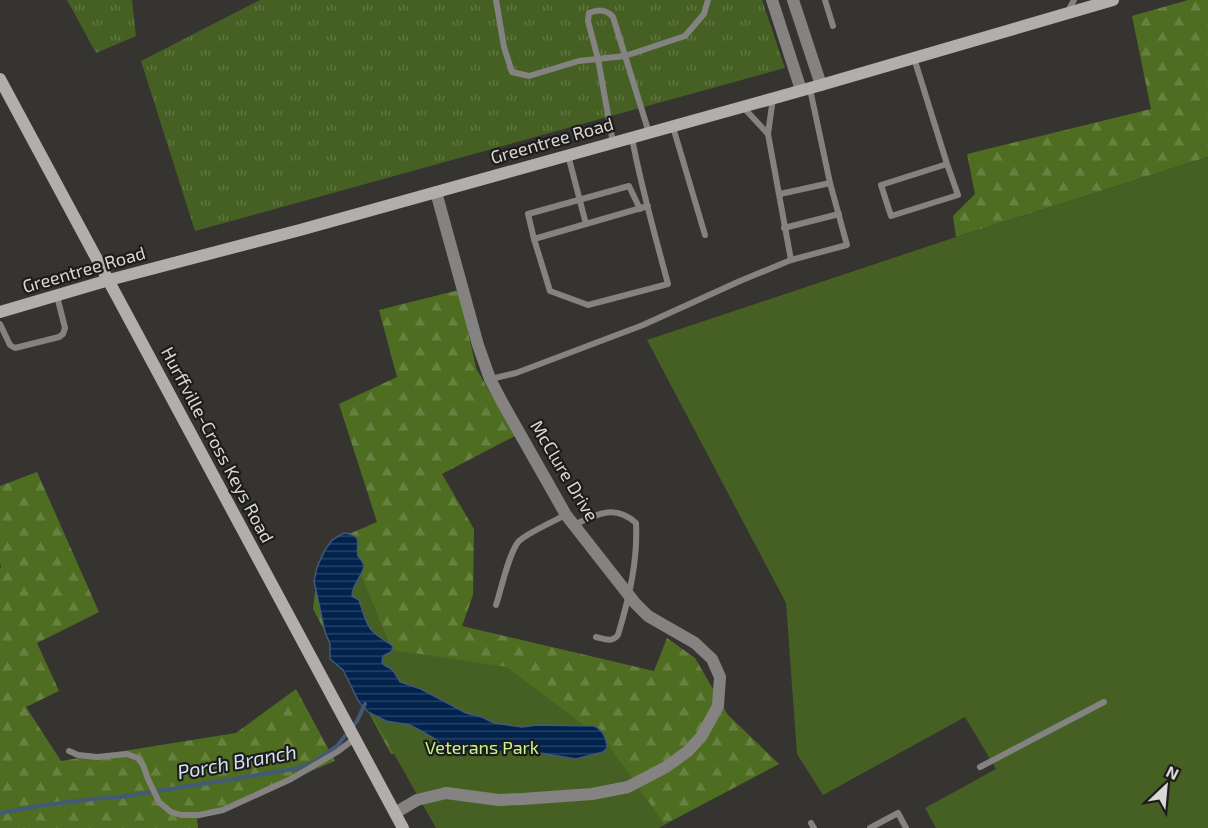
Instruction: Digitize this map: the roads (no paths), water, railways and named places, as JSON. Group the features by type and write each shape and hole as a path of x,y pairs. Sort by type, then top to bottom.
{"street":[{"path":"771,0 811,88"},
{"path":"793,0 811,88"},
{"name":"Greentree Road","path":"0,312 109,280 289,233 811,88 1113,0"},
{"name":"Hurffville-Cross Keys Road","path":"0,79 403,828"},
{"name":"McClure Drive","path":"395,813 417,800 446,793 499,800 592,794 628,787 666,767 688,751 701,737 718,706 720,677 712,659 695,643 648,616 629,596 566,515 490,379 478,345 436,192"}],"lane":[{"path":"496,0 504,47 512,72 529,76 579,61 625,56 685,36 704,14 708,0"},
{"path":"825,0 833,26"},
{"path":"1066,14 1074,0"},
{"path":"613,143 598,59 588,21 589,13 597,10 610,13 613,17 649,133"},
{"path":"914,58 958,195 891,216 881,184 947,164"},
{"path":"490,379 516,373 643,325 791,260 848,245 830,183 811,88"},
{"path":"773,98 768,134 791,260"},
{"path":"743,106 768,134"},
{"path":"673,126 705,235"},
{"path":"632,137 668,284 588,305 550,291 528,214 629,186 640,209"},
{"path":"568,155 586,225"},
{"path":"780,194 830,183"},
{"path":"534,239 648,206"},
{"path":"784,228 839,214"},
{"path":"0,324 10,345 15,348 59,337 65,328 57,295"},
{"path":"574,525 598,513 614,512 628,515 636,523 637,541 629,596 618,635 615,639 609,640 596,637"},
{"path":"496,605 512,552 518,543 566,515"},
{"path":"980,767 1104,702"},
{"path":"69,751 78,755 97,757 127,754 138,758 159,802 171,812 190,815 223,810 253,797 322,761 354,738"},
{"path":"870,828 898,813 906,828"}],"water":[{"path":"344,533 357,538 358,556 364,565 352,596 359,600 369,627 392,645 391,652 383,656 382,662 393,670 400,682 421,689 466,713 494,723 522,727 594,726 604,735 607,748 603,752 576,759 528,751 451,752 444,749 437,740 410,725 386,721 368,712 359,702 343,670 330,659 330,644 325,632 314,581 317,567 325,550 332,540"}],"waterway":[{"name":"Porch Branch","path":"0,813 38,806 120,797 299,768 313,763 337,746 357,721 365,704"}],"park label":[{"name":"Veterans Park","path":"482,748"}]}
